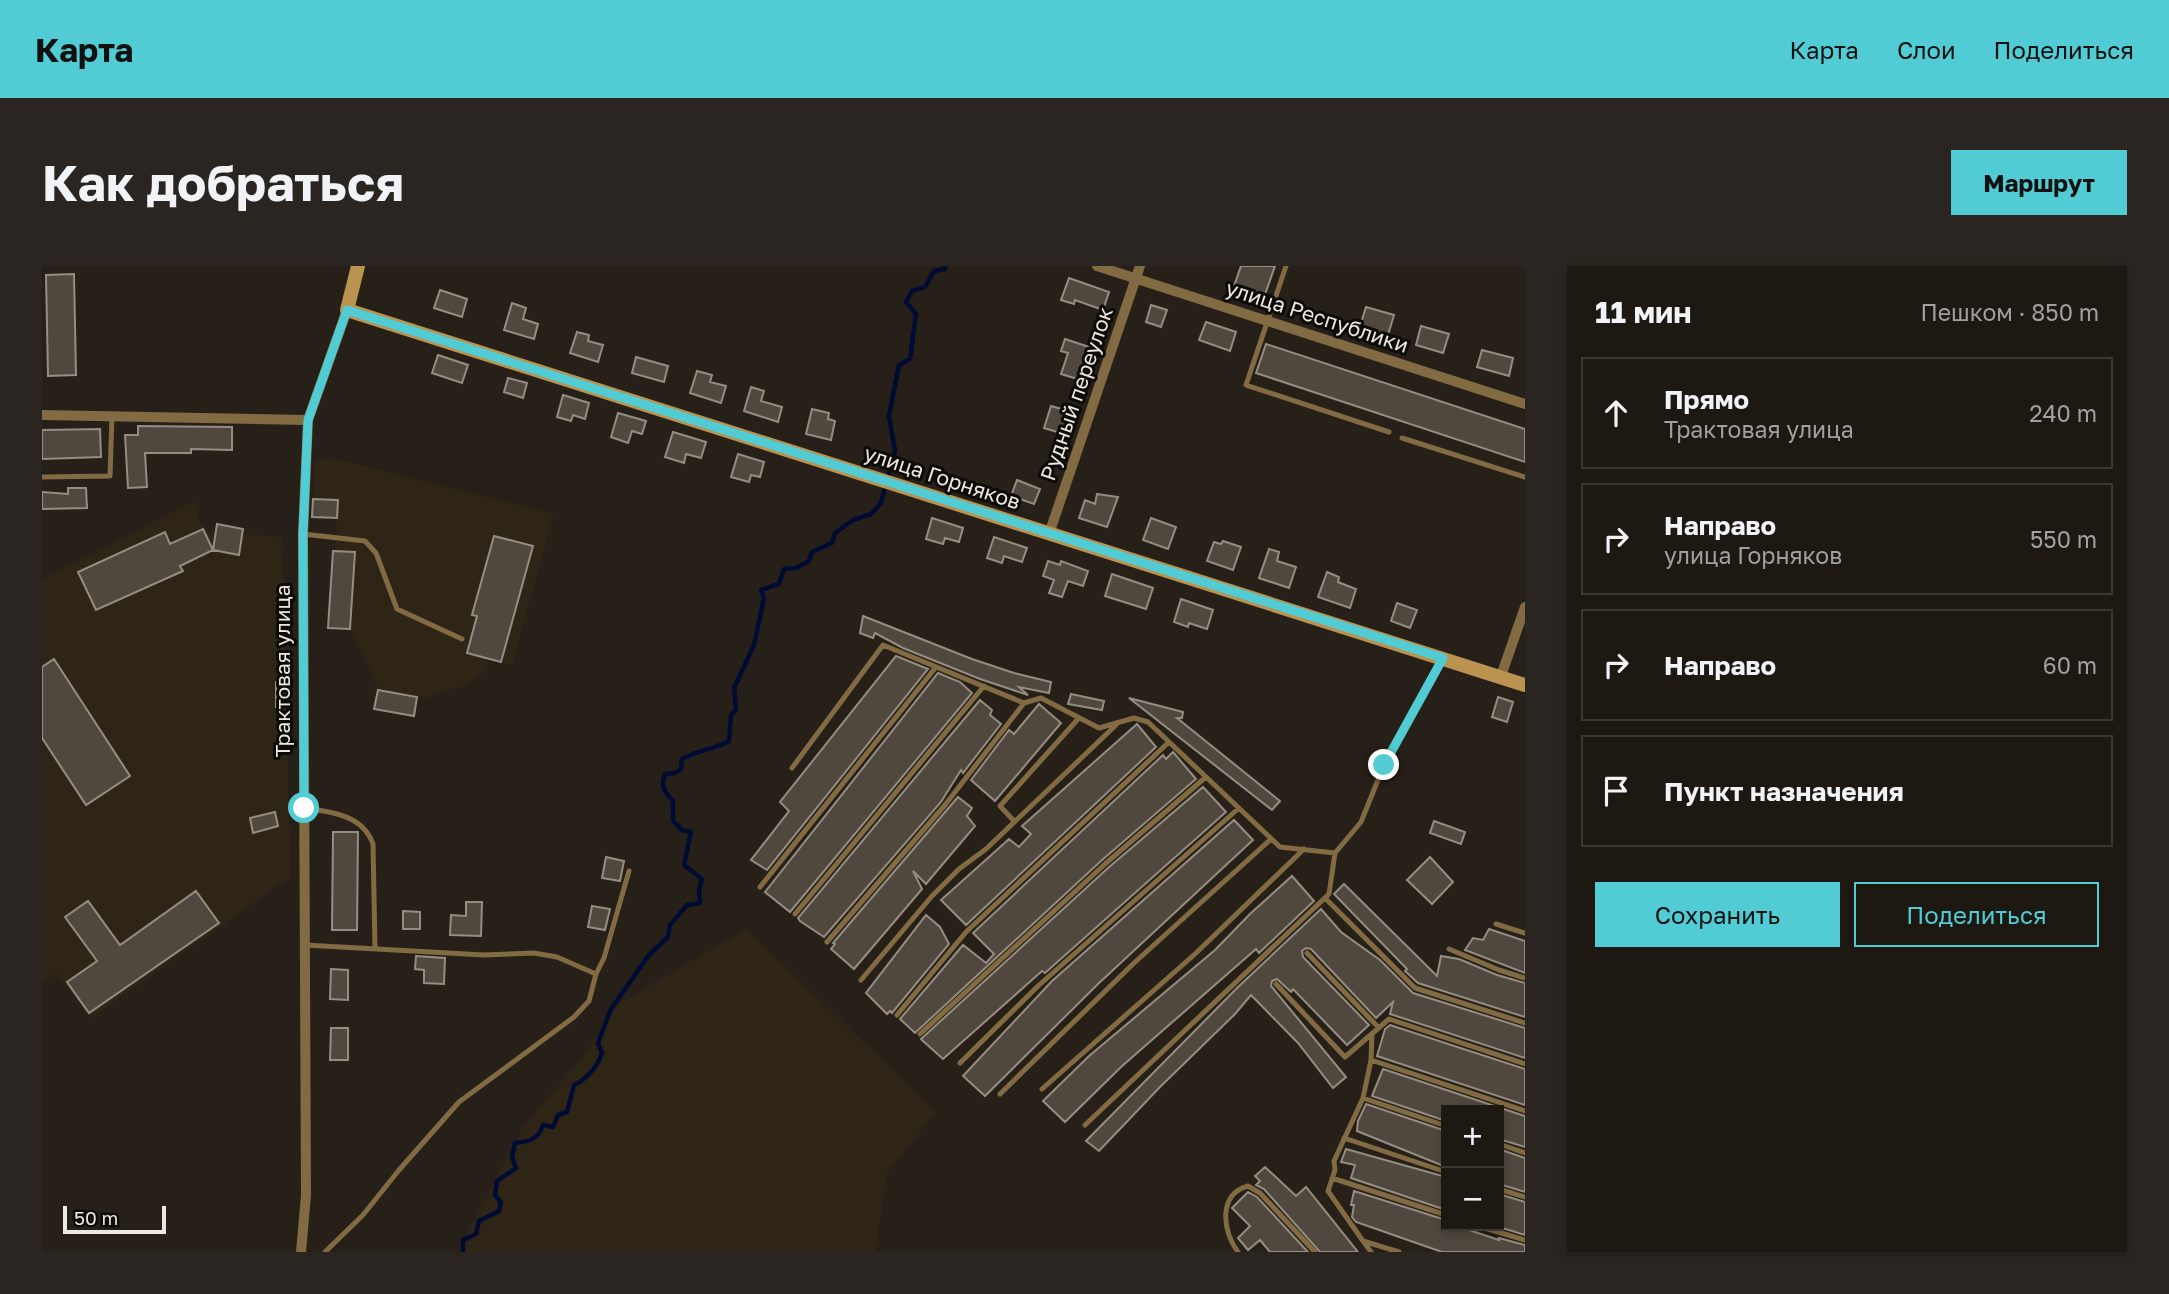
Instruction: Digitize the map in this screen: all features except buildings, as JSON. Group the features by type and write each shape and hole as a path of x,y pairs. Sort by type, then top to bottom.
{"street":[{"name":"Трактовая улица","path":"301,1252 306,1195 303,534 308,420 347,310 358,266"},
{"name":"улица Республики","path":"1097,266 1525,404"},
{"name":"Рудный переулок","path":"1049,534 1140,266"},
{"name":"улица Горняков","path":"347,310 1525,685"},
{"path":"42,415 308,420"},
{"path":"1501,676 1525,607"}],"lane":[{"path":"1286,266 1245,385 1389,432"},
{"path":"42,477 110,476 112,416"},
{"path":"1402,438 1525,477"},
{"path":"303,534 365,541 376,553 397,609 462,639"},
{"path":"792,768 883,645 1024,703"},
{"path":"1085,1125 1329,894 1335,853 1361,822 1384,765 1443,658"},
{"path":"760,887 936,667"},
{"path":"795,914 984,686"},
{"path":"827,942 945,805 1024,703 1041,698 1099,728 1134,718 1148,722 1280,847 1335,853"},
{"path":"1014,821 1000,806 1078,719"},
{"path":"862,980 932,896 1118,723"},
{"path":"897,1015 966,932 1170,742"},
{"path":"920,1034 1105,864 1206,777"},
{"path":"304,808 338,813 358,822 369,831 373,844 376,948"},
{"path":"960,1063 1038,986 1239,808"},
{"path":"1000,1094 1134,963 1271,839"},
{"path":"1042,1089 1195,954 1304,849"},
{"path":"325,1252 363,1215 398,1170 459,1102 574,1017 589,1001 629,871"},
{"path":"1325,898 1415,988 1525,1023"},
{"path":"1496,924 1525,933"},
{"path":"305,946 484,955 534,953 556,957 596,974"},
{"path":"1449,949 1525,978"},
{"path":"1307,953 1379,1028"},
{"path":"1276,984 1345,1057 1389,1019 1525,1064"},
{"path":"1371,1252 1328,1191 1335,1170 1334,1161 1363,1098 1371,1060 1372,1034"},
{"path":"1371,1060 1525,1111"},
{"path":"1363,1098 1441,1124"},
{"path":"1344,1138 1441,1170"},
{"path":"1504,1146 1525,1153"},
{"path":"1332,1178 1441,1213"},
{"path":"1238,1252 1229,1237 1227,1205 1248,1186 1261,1193 1315,1252"},
{"path":"1504,1191 1525,1197"},
{"path":"1495,1231 1525,1240"},
{"path":"1363,1241 1399,1252"}],"shaded area":[{"path":"315,459 339,460 554,514 512,665 487,659 482,675 457,689 449,688 428,698 418,697 414,716 374,709 378,689 350,629 328,628 337,518 312,517"},
{"path":"195,501 200,523 209,532 283,537 290,877 90,1019 57,973 42,983 42,579"},
{"path":"746,929 936,1112 886,1175 876,1252 458,1252 523,1127 589,1050 615,1006"}],"waterway":[{"path":"463,1252 463,1240 476,1234 479,1221 499,1211 501,1202 495,1195 497,1181 516,1168 512,1157 515,1143 533,1139 543,1125 553,1127 558,1115 567,1112 574,1085 588,1076 600,1058 602,1053 598,1043 611,1009 649,955 668,937 670,925 687,905 700,903 699,889 702,879 684,865 691,832 682,830 673,821 673,801 663,785 665,774 681,769 682,759 729,741 731,715 736,710 734,688 754,645 764,598 761,590 779,584 784,569 796,568 809,561 812,552 832,543 835,533 853,520 871,514 881,503 895,451 889,416 899,365 910,359 916,314 906,302 912,291 925,287 934,271 945,269 945,266"}],"route":[{"path":"304,808 303,534 308,420 347,310 1443,658 1384,765"}]}
